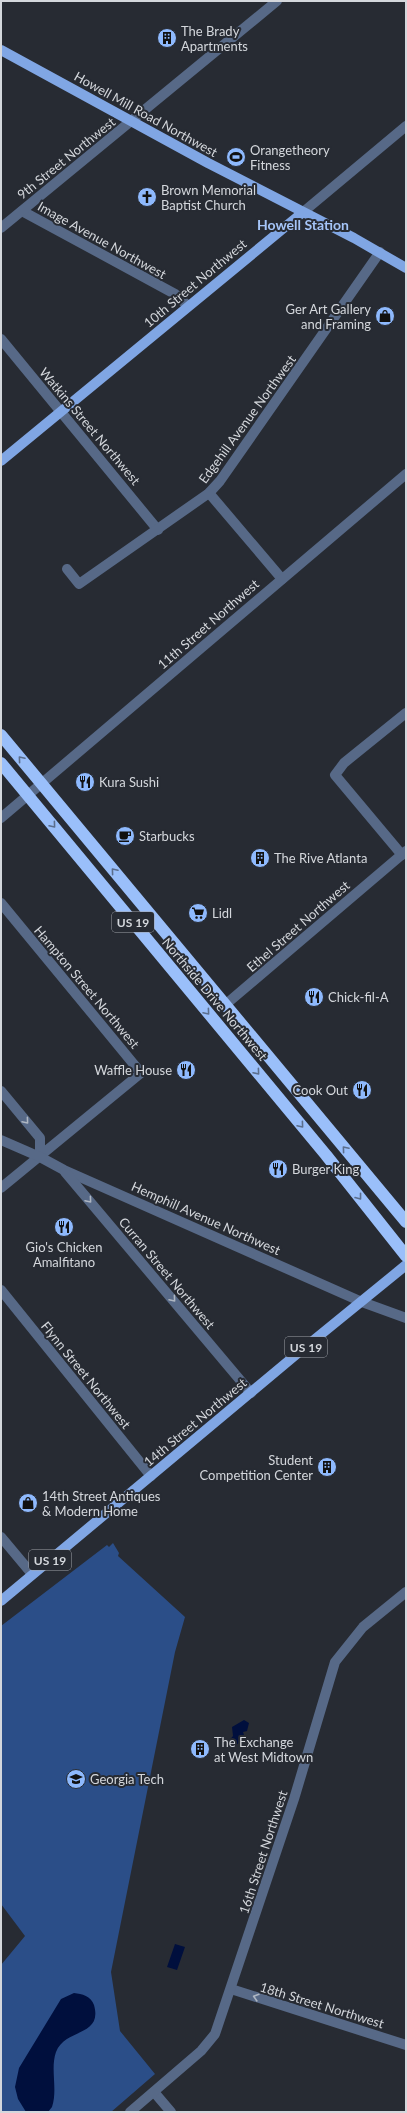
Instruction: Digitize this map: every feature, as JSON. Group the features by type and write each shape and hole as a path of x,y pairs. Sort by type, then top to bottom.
{"highway":[{"name":"Northside Drive Northwest","path":"1,735 406,1222"},
{"name":"Northside Drive Northwest","path":"1,763 326,1155 406,1256"},
{"path":"141,932 166,949 204,996 225,1006"}],"main road":[{"name":"Howell Mill Road Northwest","path":"1,50 131,122 302,213 380,252 406,268"},
{"name":"10th Street Northwest","path":"1,461 302,213"},
{"name":"14th Street Northwest","path":"1,1601 406,1265"}],"street":[{"name":"9th Street Northwest","path":"1,228 277,1"},
{"name":"10th Street Northwest","path":"302,213 406,126"},
{"name":"Image Avenue Northwest","path":"22,211 175,294 188,306"},
{"name":"Edgehill Avenue Northwest","path":"67,569 79,584 209,493 220,481 380,252"},
{"name":"Watkins Street Northwest","path":"1,339 158,530"},
{"name":"11th Street Northwest","path":"1,818 406,474"},
{"path":"209,493 282,579"},
{"path":"404,853 335,775 344,763 406,713"},
{"name":"Ethel Street Northwest","path":"225,1006 404,853"},
{"name":"Hampton Street Northwest","path":"1,903 141,1073 40,1156"},
{"path":"1,1091 40,1138 40,1156 1,1188"},
{"name":"Hemphill Avenue Northwest","path":"1,1140 40,1156 64,1170 362,1302 404,1319"},
{"name":"Curran Street Northwest","path":"64,1170 251,1393"},
{"name":"Flynn Street Northwest","path":"1,1290 151,1476"},
{"path":"1,1537 32,1574"},
{"name":"16th Street Northwest","path":"130,2112 201,2051 214,2034 231,1989 294,1799 335,1662 363,1627 406,1592"},
{"name":"18th Street Northwest","path":"231,1989 406,2045"},
{"path":"154,2092 171,2112"}],"shaded area":[{"path":"113,1543 119,1553 118,1556 185,1617 175,1652 111,1972 120,2031 155,2074 111,2112 1,2112 1,1965 25,1936 1,1904 1,1626 107,1545 109,1547"},
{"path":"244,1720 249,1723 247,1731 243,1732 245,1738 243,1743 239,1743 231,1748 227,1743 233,1736 232,1727"},
{"path":"175,1944 185,1947 177,1970 167,1967"},
{"path":"74,1993 86,1996 93,2002 95,2015 93,2022 82,2032 67,2039 61,2044 56,2052 54,2059 54,2100 52,2107 48,2112 26,2112 18,2099 15,2087 19,2068 61,1999"}],"place":[{"name":"The Brady Apartments","path":"167,38"},
{"name":"Orangetheory Fitness","path":"236,157"},
{"name":"Brown Memorial Baptist Church","path":"147,197"},
{"name":"Ger Art Gallery and Framing","path":"385,316"},
{"name":"Kura Sushi","path":"85,782"},
{"name":"Starbucks","path":"125,836"},
{"name":"The Rive Atlanta","path":"260,858"},
{"name":"Lidl","path":"198,913"},
{"name":"Chick-fil-A","path":"314,997"},
{"name":"Waffle House","path":"186,1070"},
{"name":"Cook Out","path":"362,1090"},
{"name":"Burger King","path":"278,1169"},
{"name":"Gio's Chicken Amalfitano","path":"64,1227"},
{"name":"Student Competition Center","path":"327,1467"},
{"name":"14th Street Antiques & Modern Home","path":"28,1503"},
{"name":"The Exchange at West Midtown","path":"200,1749"},
{"name":"Georgia Tech","path":"76,1779"}],"district":[{"name":"Howell Station","path":"303,224"}]}
